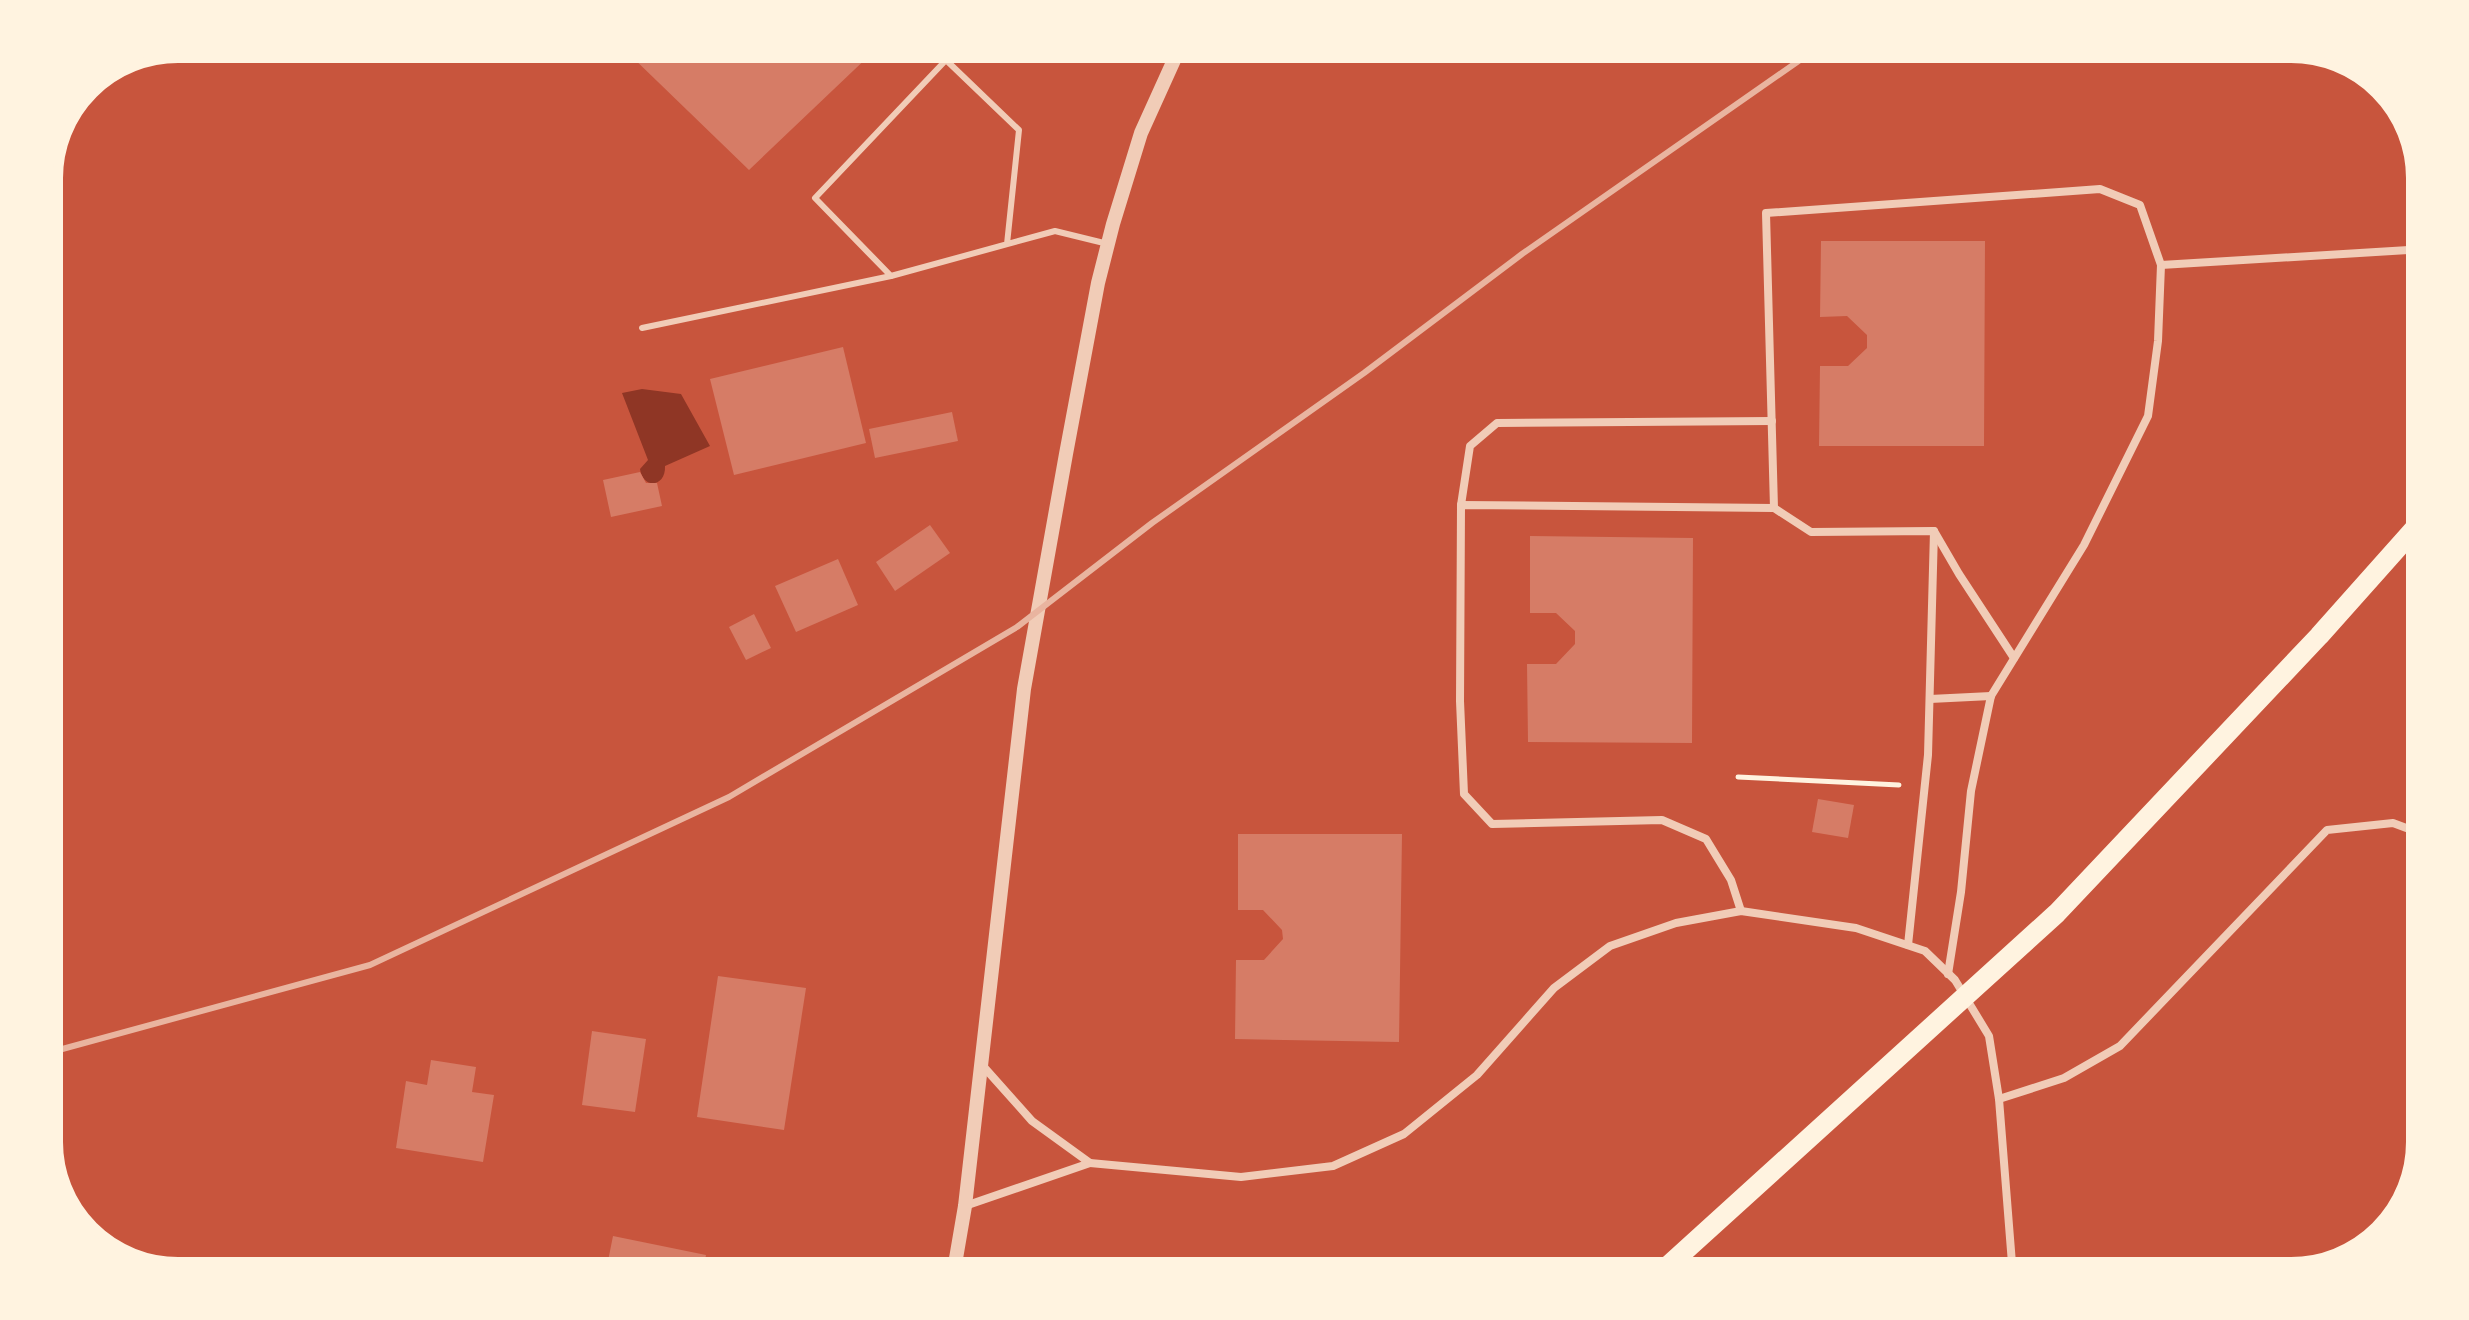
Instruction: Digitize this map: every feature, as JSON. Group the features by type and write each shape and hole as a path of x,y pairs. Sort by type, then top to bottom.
{"main road":[{"path":"1672,1262 2057,913 2319,636 2411,533"}],"street":[{"path":"955,1262 965,1206 1024,689 1056,511 1108,244 1141,133 1175,58"},
{"path":"1774,508 1766,213 2100,189 2140,205 2161,265 2158,341 2148,416 2084,545 1991,696 1971,791 1961,892 1948,974"},
{"path":"2161,265 2411,250"},
{"path":"1741,911 1731,880 1706,839 1662,820 1492,824 1464,794 1460,701 1461,505 1470,446 1497,423 1772,421"},
{"path":"1461,505 1774,508 1811,532 1934,531"},
{"path":"1934,531 2014,658"},
{"path":"1908,945 1930,699 1934,531"},
{"path":"1930,699 1991,696"},
{"path":"1999,1099 2064,1078 2120,1046 2327,830 2393,823 2411,830"},
{"path":"965,1206 1090,1163 1241,1177 1333,1166 1404,1134 1477,1075 1554,988 1610,946 1676,923 1741,911 1856,928 1925,951 1955,980 1989,1036 1999,1099 2012,1262"},
{"path":"981,1065 1032,1121 1090,1163"}],"lane":[{"path":"891,276 815,198 946,60 1019,130 1007,244"},
{"path":"642,328 891,276 1055,231 1108,244"}],"path":[{"path":"1738,777 1924,786"}],"shaded area":[{"path":"642,389 681,394 710,446 665,466 662,478 654,483 649,483 642,476 640,469 648,460 622,393"}],"building":[{"path":"633,58 867,58 749,170"},
{"path":"1821,241 1985,241 1984,446 1819,446 1820,366 1848,366 1867,348 1867,335 1847,316 1820,317"},
{"path":"843,347 866,443 734,475 710,379"},
{"path":"952,412 958,441 875,458 869,429"},
{"path":"640,472 646,483 657,483 662,506 611,517 603,480"},
{"path":"930,525 950,553 895,591 876,562"},
{"path":"1530,536 1693,538 1692,743 1528,742 1527,664 1556,664 1575,644 1575,631 1556,613 1530,613"},
{"path":"838,559 858,605 796,632 775,586"},
{"path":"754,614 771,648 746,660 729,627"},
{"path":"1818,799 1854,805 1848,838 1812,832"},
{"path":"1238,834 1402,834 1399,1042 1235,1039 1236,960 1264,960 1283,939 1282,930 1263,910 1238,910"},
{"path":"718,976 806,988 784,1130 697,1117"},
{"path":"592,1031 646,1039 635,1112 582,1105"},
{"path":"431,1060 476,1067 472,1092 494,1095 483,1162 396,1148 406,1081 427,1085"},
{"path":"613,1236 706,1255 705,1260 714,1262 608,1262"}],"railway":[{"path":"58,1050 370,965 729,797 1017,627 1152,523 1364,373 1522,254 1803,58"}]}
